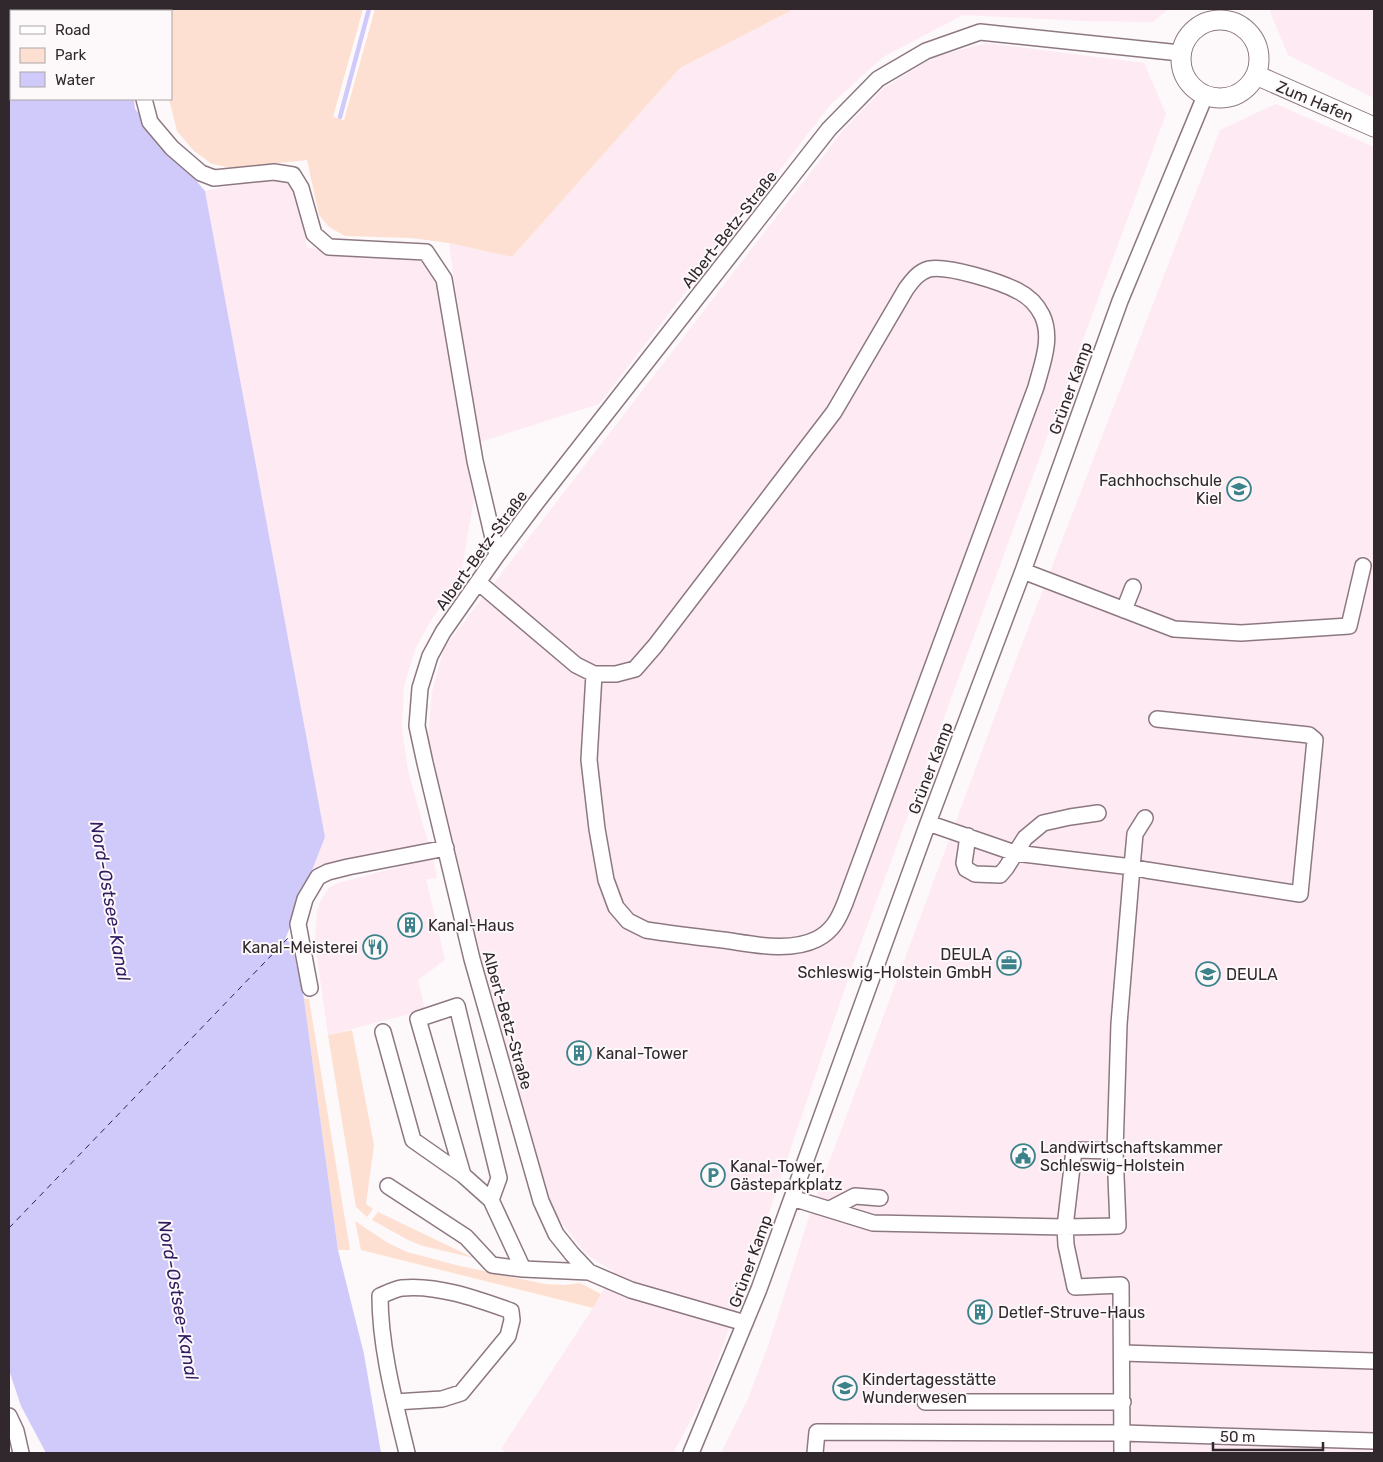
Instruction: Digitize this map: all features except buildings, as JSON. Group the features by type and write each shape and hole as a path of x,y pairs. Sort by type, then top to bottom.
{"main road":[{"path":"1235,15 1253,38 1258,50 1259,63 1256,75 1250,85 1240,93 1217,99 1205,96 1192,88 1184,76 1180,64 1180,53 1186,38 1195,28 1206,22 1235,15"},
{"name":"Zum Hafen","path":"1256,75 1374,127"}],"street":[{"name":"Albert-Betz-Straße","path":"745,1323 631,1290 590,1272 556,1234 542,1201 472,959 417,726 420,688 430,656 478,582 536,503 829,129 878,79 926,51 980,32 1180,53"},
{"name":"Grüner Kamp","path":"691,1453 745,1323 792,1198 928,823 1023,571 1120,301 1205,96"},
{"path":"144,100 150,122 172,148 201,173 214,178 274,172 293,175 301,188 314,234 329,247 426,252 444,279 476,461 497,555"},
{"path":"478,582 576,665 594,674 616,674 635,669 655,646 834,412 906,289 917,276 928,269 946,269 980,277 1018,291 1032,301 1042,316 1047,346 1036,387 845,904 838,920 829,931 818,939 801,945 774,946 646,930 628,921 616,907 606,880 597,829 589,760 594,674"},
{"path":"1023,571 1174,629 1241,633 1349,626 1363,566"},
{"path":"1124,610 1133,587"},
{"path":"928,823 1015,852 1132,867 1300,894 1315,740 1309,735 1157,719"},
{"path":"968,836 964,862 966,869 970,872 996,876 1000,875 1006,868 1025,838 1044,824 1070,817 1098,813"},
{"path":"792,1198 873,1223 1065,1227 1118,1226 1115,1151 1119,1024 1135,834 1145,818"},
{"path":"310,988 298,924 304,899 318,877 328,872 348,867 446,848"},
{"path":"462,1175 418,1019 457,1006 499,1178 491,1200"},
{"path":"383,1032 413,1140 462,1175 491,1200 523,1269"},
{"path":"1115,1151 1074,1150 1065,1227 1066,1245 1075,1287 1121,1285 1123,1353 1122,1453"},
{"path":"388,1186 466,1237 492,1265 523,1269 590,1272"},
{"path":"830,1210 854,1196 880,1198"},
{"path":"395,1402 442,1399 461,1393 508,1336 512,1320 511,1311 481,1300 433,1290 401,1288 380,1296 380,1315 395,1402 406,1453"},
{"path":"1123,1353 1374,1361"},
{"path":"925,1402 1122,1402"},
{"path":"9,1416 16,1431 21,1453"},
{"path":"815,1453 817,1432 1123,1433 1374,1441"}],"shaded area":[{"path":"794,9 1168,9 1153,22 1085,21 963,15 883,57 830,105 599,404 477,443 449,243 512,257 680,68"},
{"path":"1269,9 1374,9 1374,98 1288,55"},
{"path":"986,43 1144,63 1166,114 851,970 740,1298 706,1392 673,1453 508,1453 501,1449 593,1308 614,1272 586,1254 552,1210 473,927 428,739 432,692 444,648 844,129 884,88 934,57"},
{"path":"1276,104 1374,147 1374,1453 721,1453 748,1399 769,1343 810,1214 1011,673 1220,130"},
{"path":"261,180 291,181 297,194 307,248 422,259 434,276 476,487 460,579 429,623 415,650 404,686 402,728 408,771 429,846 312,871 325,837 205,191"},
{"path":"433,858 437,878 426,879 445,960 418,980 425,1010 328,1035 315,942 317,911 321,900 329,888 338,883"}],"green space":[{"path":"363,9 333,117 344,120 375,9 794,9 680,68 512,257 449,243 411,238 345,236 329,227 319,215 307,160 231,168 212,164 194,151 177,131 169,100 172,100 172,10 148,10"},
{"path":"304,999 309,999 350,1250 338,1250"},
{"path":"352,1030 374,1145 366,1204 373,1209 367,1217 356,1207 328,1035"},
{"path":"378,1212 474,1258 423,1246 408,1240 372,1220"},
{"path":"355,1221 388,1243 407,1252 460,1266 545,1284 565,1285 580,1283 601,1294 593,1308 361,1250"}],"water":[{"name":"Nord-Ostsee-Kanal","path":"9,9 120,9 10,10 10,100 134,100 135,109 205,191 325,837 285,940 292,943 304,999 338,1250 364,1354 381,1453 46,1453 21,1406 9,1370"}],"waterway":[{"path":"340,117 369,9"}],"ferry route":[{"path":"9,1228 290,936"}],"place":[{"name":"Fachhochschule Kiel","path":"1239,489"},
{"name":"Kanal-Haus","path":"410,925"},
{"name":"Kanal-Meisterei","path":"375,947"},
{"name":"DEULA Schleswig-Holstein GmbH","path":"1009,963"},
{"name":"DEULA","path":"1208,974"},
{"name":"Kanal-Tower","path":"579,1053"},
{"name":"Landwirtschaftskammer Schleswig-Holstein","path":"1023,1156"},
{"name":"Kanal-Tower, Gästeparkplatz","path":"713,1175"},
{"name":"Detlef-Struve-Haus","path":"980,1312"},
{"name":"Kindertagesstätte Wunderwesen","path":"845,1388"}]}
